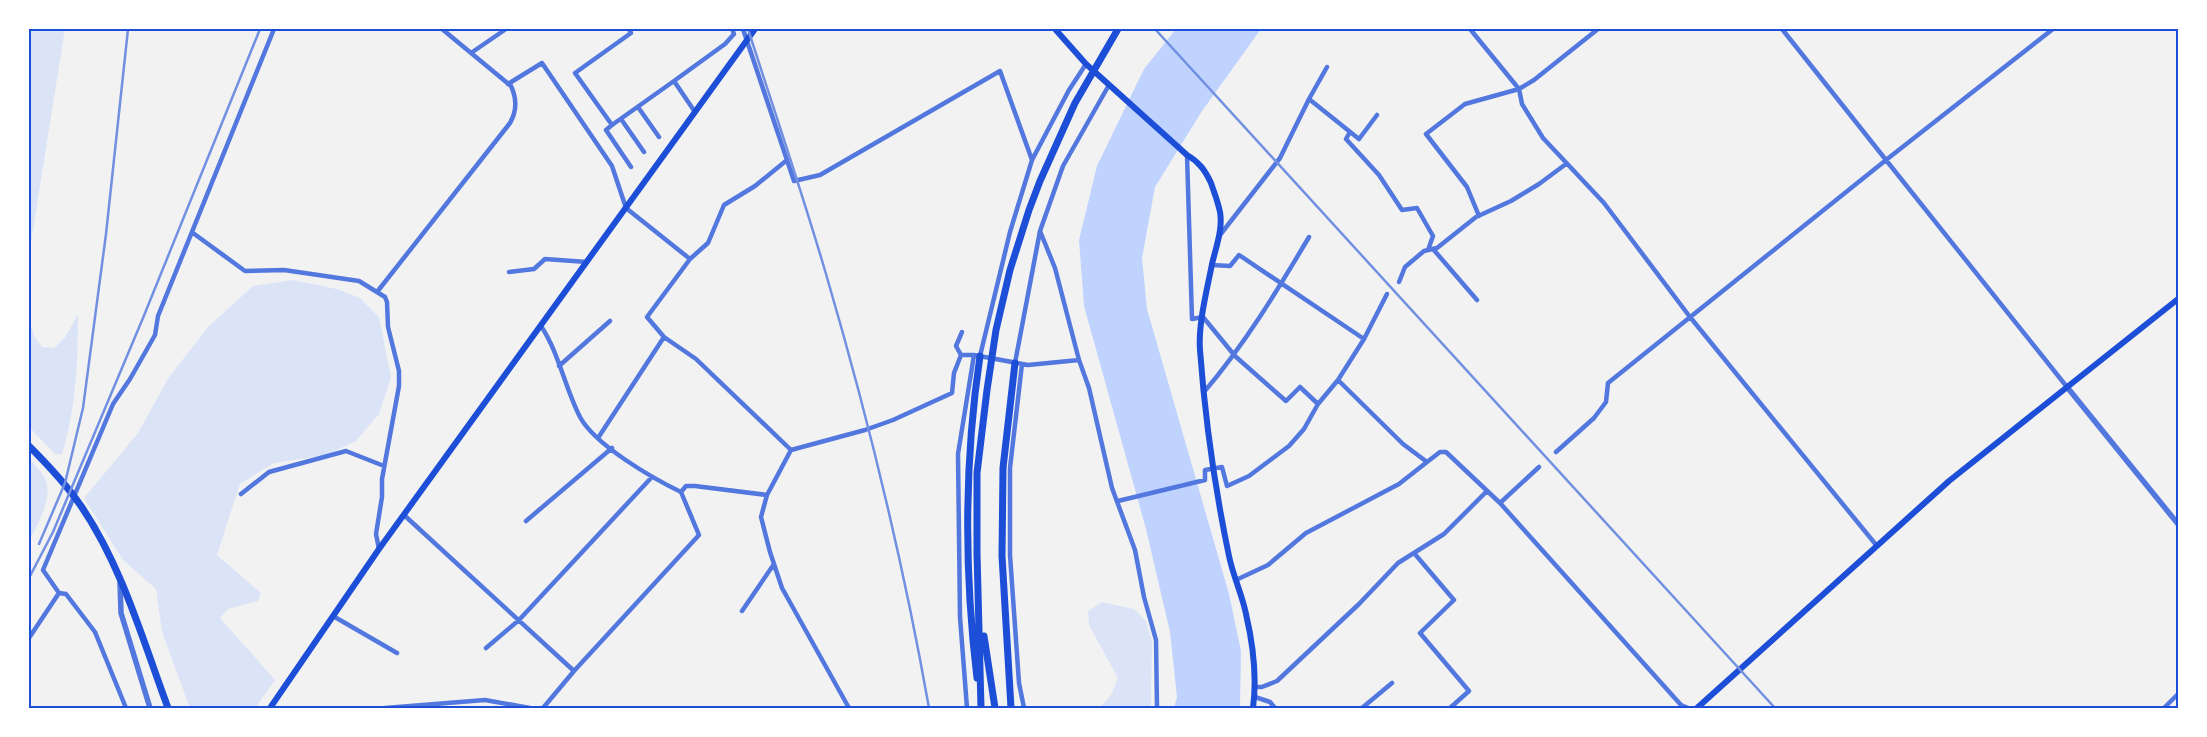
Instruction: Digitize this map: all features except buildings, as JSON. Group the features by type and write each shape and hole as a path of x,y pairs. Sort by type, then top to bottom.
{"highway":[{"path":"981,708 980,611 977,553 978,473 996,330 1010,270 1029,210 1052,152 1075,103 1118,29"},
{"path":"978,355 967,478 966,552 969,613 981,708"},
{"path":"1011,708 1002,556 1003,468 1008,417 1018,363"},
{"path":"29,446 53,470 80,506 110,558 168,708"},
{"path":"980,611 995,708"}],"main road":[{"path":"270,708 379,549 755,29"},
{"path":"1055,29 1086,64 1180,149 1198,161 1208,176 1215,194 1220,214 1219,236 1212,265 1199,342 1214,467 1229,558 1246,614 1255,687 1253,708"},
{"path":"1697,708 1950,481 2178,299"}],"street":[{"path":"59,594 43,570 113,404 130,379 155,335 158,316 274,29"},
{"path":"377,292 510,123 514,115 515,96 508,84 442,29"},
{"path":"472,53 506,29"},
{"path":"612,125 575,73 630,31 637,29"},
{"path":"631,167 606,130 725,44 734,34 732,29"},
{"path":"744,29 794,181 820,174 1000,71 1032,160"},
{"path":"1470,29 1519,89 1522,104 1539,131 1566,164 1604,203 1690,317 1877,546"},
{"path":"1479,216 1468,187 1426,134 1465,104 1519,89 1534,80 1598,29"},
{"path":"1782,29 2178,524"},
{"path":"1556,452 1594,418 1606,402 1608,383 2053,29"},
{"path":"508,84 542,63 612,166 626,208 690,259"},
{"path":"967,708 960,616 958,454 978,355 1010,232 1032,160 1068,90 1086,64"},
{"path":"1219,236 1280,158 1327,67"},
{"path":"674,81 695,112"},
{"path":"1024,708 1020,683 1010,556 1010,468 1018,363 1040,231 1063,166 1109,85"},
{"path":"1309,99 1359,139 1377,115"},
{"path":"638,107 659,137"},
{"path":"621,119 644,152"},
{"path":"1350,132 1346,139 1378,175 1402,210 1416,208 1433,236 1431,250"},
{"path":"1187,155 1192,319 1203,317 1235,356 1286,401 1300,386 1318,404"},
{"path":"788,160 755,186 724,205 708,243 690,259 647,318 664,337 696,359 791,450"},
{"path":"1399,282 1405,267 1424,251 1431,250 1479,216 1511,201 1539,184 1566,164"},
{"path":"1040,231 1055,268 1079,360 1089,388 1112,488 1135,550 1144,597 1156,640 1157,708"},
{"path":"193,233 245,271 284,270 359,281 385,297 388,327 399,372 397,401 384,466 382,497 376,534 379,549"},
{"path":"1204,392 1235,356 1281,285 1309,236"},
{"path":"1431,250 1477,300"},
{"path":"1212,265 1230,266 1239,255 1364,339"},
{"path":"509,272 534,269 545,259 587,262"},
{"path":"1118,501 1206,480 1205,470 1214,467 1222,467 1227,486 1248,476 1289,446 1304,429 1318,404 1338,380 1364,339 1387,294"},
{"path":"559,366 610,321"},
{"path":"541,326 581,418 598,438 651,478 681,492 699,535 574,671 543,708"},
{"path":"961,355 956,346 962,332"},
{"path":"598,438 664,337"},
{"path":"961,355 978,355 1018,363 1079,360"},
{"path":"849,708 782,588 761,518 767,495 791,450 872,428 952,393 954,373 961,355"},
{"path":"1338,380 1403,444 1427,462"},
{"path":"526,520 612,448"},
{"path":"241,494 269,472 346,451 384,466"},
{"path":"1236,580 1268,564 1306,533 1399,484 1440,452 1446,452 1486,492 1500,503 1679,706 1688,708"},
{"path":"1500,503 1539,467"},
{"path":"486,648 519,620 651,478"},
{"path":"681,492 686,486 695,486 767,495"},
{"path":"1255,687 1262,687 1277,681 1359,604 1398,563 1444,534 1486,492"},
{"path":"404,515 574,671"},
{"path":"1414,553 1454,600 1420,633 1469,691 1450,708"},
{"path":"742,611 774,564"},
{"path":"120,583 120,613 150,708"},
{"path":"29,638 59,594"},
{"path":"59,594 66,594 95,632 126,708"},
{"path":"333,616 398,653"},
{"path":"1362,708 1392,683"},
{"path":"2164,708 2178,694"},
{"path":"1254,697 1270,702 1275,708"},
{"path":"385,708 485,700 530,708"}],"shaded area":[{"path":"29,29 65,29 29,255"},
{"path":"293,280 337,289 360,298 379,317 391,377 379,414 356,441 326,455 274,463 240,484 217,555 261,593 258,601 228,609 220,618 275,680 255,708 190,708 162,632 156,589 123,560 84,498 138,433 169,377 209,326 253,286"},
{"path":"78,314 77,367 73,402 62,454 56,455 29,427 29,320 34,336 42,347 54,348 66,336"},
{"path":"29,458 43,474 48,492 44,509 29,541"},
{"path":"1102,602 1134,609 1146,621 1152,642 1151,708 1099,708 1111,695 1118,678 1089,625 1088,611"}],"water":[{"path":"1176,29 1261,29 1202,111 1155,187 1142,258 1147,309 1229,594 1241,651 1240,708 1174,708 1177,697 1170,632 1146,529 1084,306 1079,240 1097,166 1144,69"}],"railway":[{"path":"39,544 65,483 83,408 106,234 128,29"},
{"path":"29,578 53,532 143,318 260,29"},
{"path":"748,29 817,243 856,381 884,490 908,598 929,708"},
{"path":"1155,29 1775,708"}]}
